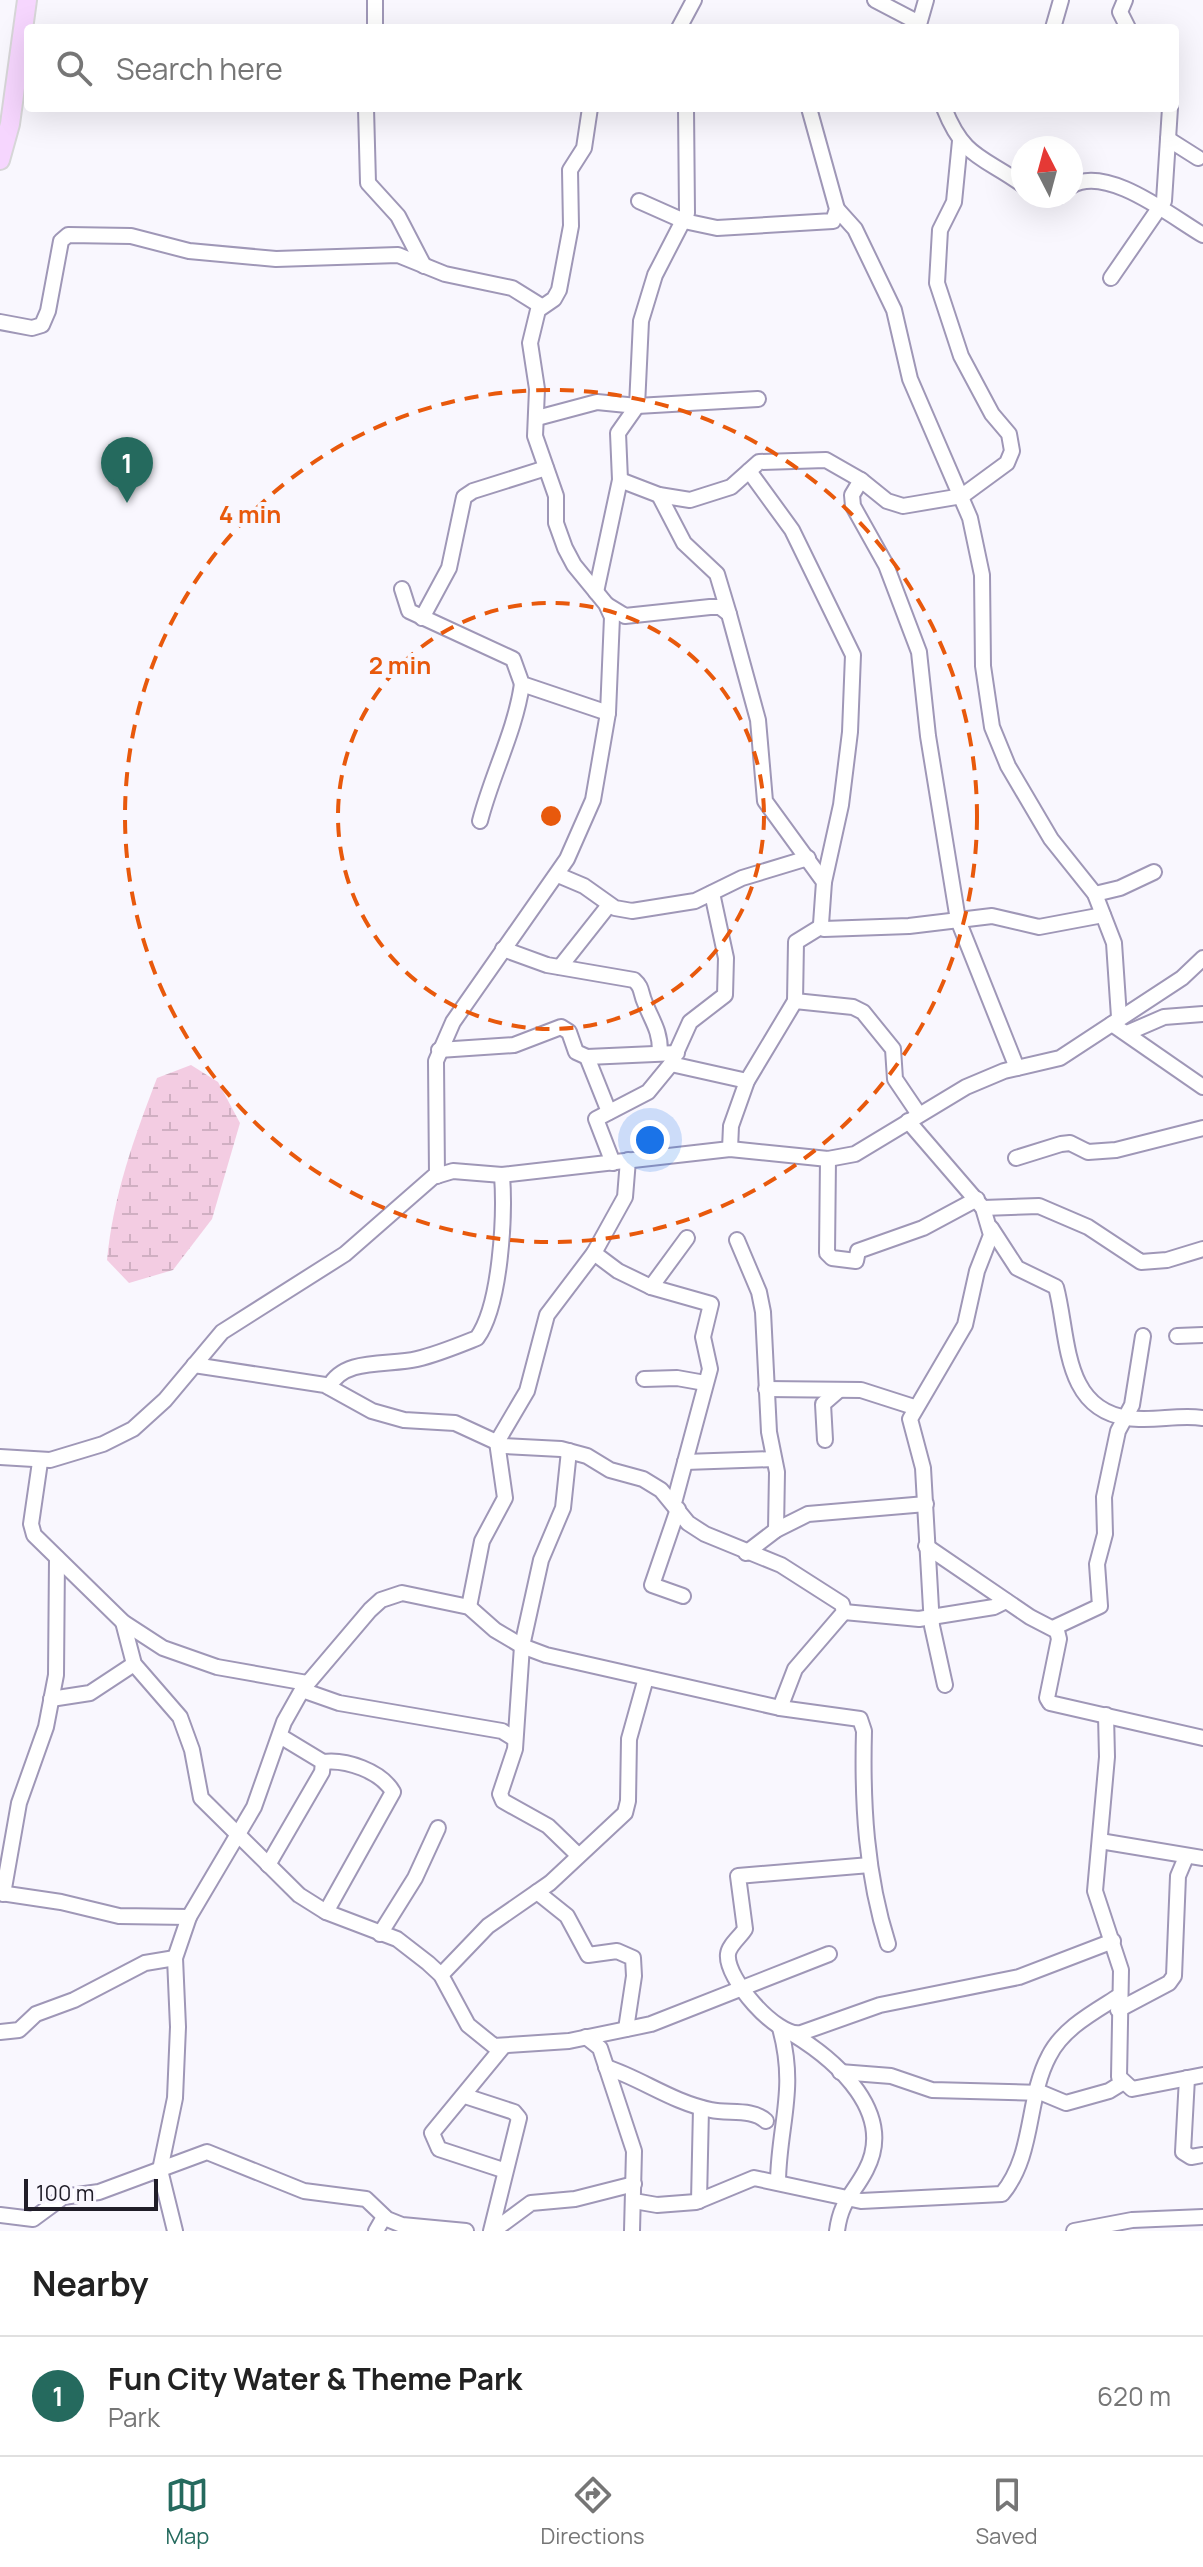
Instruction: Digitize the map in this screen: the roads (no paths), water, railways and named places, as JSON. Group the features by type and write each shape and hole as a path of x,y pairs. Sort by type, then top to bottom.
{"main road":[{"path":"0,160 10,124 27,0"}],"street":[{"path":"375,0 375,24"},
{"path":"681,24 694,0"},
{"path":"875,0 917,24"},
{"path":"919,24 926,0"},
{"path":"1054,24 1061,0"},
{"path":"1125,0 1120,12 1126,24"},
{"path":"366,112 368,183 398,216 424,266"},
{"path":"437,1176 436,1079 439,1050 453,1022 558,875 593,800 608,713 619,620 574,565 556,523 556,496 535,436 537,418 530,343 534,319 541,306 554,299 559,290 571,226 570,170 584,148 589,112"},
{"path":"601,598 620,480 618,433 637,406 641,321 655,275 684,221 688,203 686,112"},
{"path":"639,201 684,221 717,228 823,223 836,218 837,209 813,112"},
{"path":"946,112 960,141 971,153 1011,178"},
{"path":"1111,278 1161,208 1170,112"},
{"path":"1168,139 1198,158"},
{"path":"620,480 659,495 690,500 711,496 731,487 763,462 826,460 861,480 896,506 962,496 1007,463 1012,446 1009,434 992,414 961,356 937,283 940,230 954,202 954,166 960,141"},
{"path":"1083,181 1099,180 1161,208 1203,235"},
{"path":"837,209 855,229 894,310 910,379 962,496 980,559 983,666 992,727 1008,766 1051,839 1095,894 1114,943 1115,1020 1127,1033 1203,1087"},
{"path":"0,322 32,328 42,325 48,311 61,241 68,235 131,236 189,251 276,259 398,255 424,266 512,288 541,306"},
{"path":"537,418 597,402 637,406 758,399"},
{"path":"422,618 449,568 464,497 546,468"},
{"path":"749,471 792,530 853,655 850,732 841,805 824,882 822,926 826,930 845,930 1009,917 1039,927 1103,915"},
{"path":"861,480 852,495 853,506 886,565 919,652 928,736 958,920 1017,1068"},
{"path":"659,495 684,543 717,574 755,702 765,801 786,835 808,858 824,882"},
{"path":"402,589 406,608 513,659 522,684 505,754 490,782 480,821"},
{"path":"619,620 710,607 720,607 729,614"},
{"path":"522,684 608,713"},
{"path":"558,875 594,892 609,905 641,910 683,904 742,878 808,858"},
{"path":"1095,894 1120,888 1154,872"},
{"path":"613,1163 596,1121 648,1092 674,1059 690,1022 718,1004 726,992 726,958 712,893"},
{"path":"560,967 609,905"},
{"path":"730,1149 731,1126 747,1081 795,1001 796,942 822,926"},
{"path":"503,949 560,967 636,981 643,989 644,1002 659,1031 660,1051"},
{"path":"0,1457 40,1462 103,1444 133,1429 165,1400 222,1332 345,1254 421,1185 437,1176 453,1171 502,1175 730,1149 828,1159 855,1154 973,1083 1060,1058 1190,972 1203,958"},
{"path":"795,1001 853,1007 863,1012 893,1049 895,1079 913,1117 980,1204 991,1228 1017,1268 1056,1287 1062,1338 1086,1395 1098,1408 1126,1418 1175,1415 1203,1418"},
{"path":"1127,1033 1164,1017 1203,1014"},
{"path":"439,1050 514,1045 561,1027 569,1032 576,1052 587,1057 660,1051 674,1059 747,1081"},
{"path":"587,1057 609,1112"},
{"path":"1016,1158 1066,1143 1088,1152 1116,1150 1203,1128"},
{"path":"828,1159 827,1253 832,1258 856,1261 858,1251 980,1204 1039,1206 1088,1227 1141,1262 1167,1260 1203,1249"},
{"path":"469,1607 482,1541 505,1498 497,1442 527,1391 547,1315 594,1253 625,1197 628,1160"},
{"path":"329,1387 336,1375 349,1370 420,1359 477,1338 489,1307 503,1237 502,1175"},
{"path":"945,1685 932,1618 923,1468 910,1422 914,1407 965,1325 977,1271 990,1243 991,1228"},
{"path":"651,1287 687,1238"},
{"path":"737,1240 761,1297 774,1459 776,1530"},
{"path":"594,1253 618,1271 651,1287 711,1304 703,1337 711,1363 676,1506 652,1585 683,1596"},
{"path":"1177,1336 1203,1335"},
{"path":"1053,1628 1100,1606 1097,1564 1105,1534 1104,1497 1118,1431 1126,1418 1143,1351 1143,1336"},
{"path":"194,1365 329,1387 377,1412 404,1420 455,1423 497,1442 525,1450 569,1451 610,1470 643,1479 676,1506 688,1523 705,1534 781,1565 820,1586 839,1601 844,1612"},
{"path":"644,1379 677,1378 705,1383"},
{"path":"766,1389 870,1392 914,1407"},
{"path":"825,1440 823,1404 838,1390"},
{"path":"569,1451 563,1508 541,1560 522,1646 515,1739 501,1799 548,1826 578,1855"},
{"path":"685,1462 774,1459"},
{"path":"40,1462 33,1531 123,1622 156,1644 185,1657 304,1686 339,1703 502,1731 515,1739"},
{"path":"746,1553 776,1530 816,1512 926,1504"},
{"path":"926,1546 1006,1601 1053,1628 1059,1639 1048,1701 1067,1709 1203,1738"},
{"path":"57,1558 57,1663 46,1727 19,1803 1,1894 119,1916 189,1917"},
{"path":"175,2231 160,2170 175,2098 178,2027 175,1958 189,1917 254,1807 284,1722 304,1686 370,1610 389,1595 413,1593 469,1607 522,1646 780,1708 860,1719 864,1731 870,1865 877,1912 888,1944"},
{"path":"844,1612 913,1620 994,1607 1006,1601"},
{"path":"780,1708 795,1669 844,1612"},
{"path":"123,1622 134,1664 180,1717 192,1750 198,1793 299,1895 326,1912 408,1946 441,1975 468,2025 485,2040 502,2048 586,2037 651,2024 697,2003 743,1990 829,1954"},
{"path":"51,1699 90,1693 134,1664"},
{"path":"441,1975 488,1926 537,1892 619,1820 627,1808 629,1739 646,1678"},
{"path":"1106,1715 1107,1757 1095,1894 1121,1970 1122,2083"},
{"path":"280,1736 323,1762 347,1763 369,1772 393,1792 326,1912"},
{"path":"268,1865 322,1772 323,1762"},
{"path":"380,1934 415,1878 438,1828"},
{"path":"1100,1841 1203,1858"},
{"path":"634,2201 657,2205 699,2201 746,2179 778,2181 867,2201 1002,2194 1032,2124 1035,2092 1055,2046 1074,2026 1169,1983 1174,1976 1178,1876 1186,1857"},
{"path":"837,2231 846,2197 868,2167 874,2132 862,2095 840,2072 787,2031 743,1990 728,1955 745,1929 738,1876 870,1865"},
{"path":"537,1892 567,1916 588,1955 617,1951 633,1958 634,1976 626,2029"},
{"path":"787,2031 880,2005 1019,1977 1113,1941"},
{"path":"0,2032 19,2030 36,2014 74,2000 145,1963 175,1958"},
{"path":"778,2181 789,2108 787,2031"},
{"path":"586,2037 600,2048 634,2151 632,2231"},
{"path":"502,2048 465,2096 433,2130 436,2146 453,2155 503,2170"},
{"path":"606,2067 662,2095 701,2108 752,2114 766,2121"},
{"path":"840,2072 891,2076 932,2090 1035,2092 1066,2103 1109,2091 1122,2083"},
{"path":"1122,2083 1137,2089 1203,2075"},
{"path":"1187,2078 1183,2152 1191,2157 1203,2155"},
{"path":"465,2096 518,2116 503,2170 492,2231"},
{"path":"699,2201 701,2108"},
{"path":"0,2215 30,2220 63,2197 99,2192 211,2153 304,2191 366,2199 378,2207 384,2217 402,2225 466,2231"},
{"path":"492,2231 531,2203 575,2199 634,2184"},
{"path":"376,2231 384,2217"},
{"path":"1074,2231 1132,2220 1203,2217"}],"place":[{"name":"Fun City Water & Theme Park","path":"127,503"}]}
